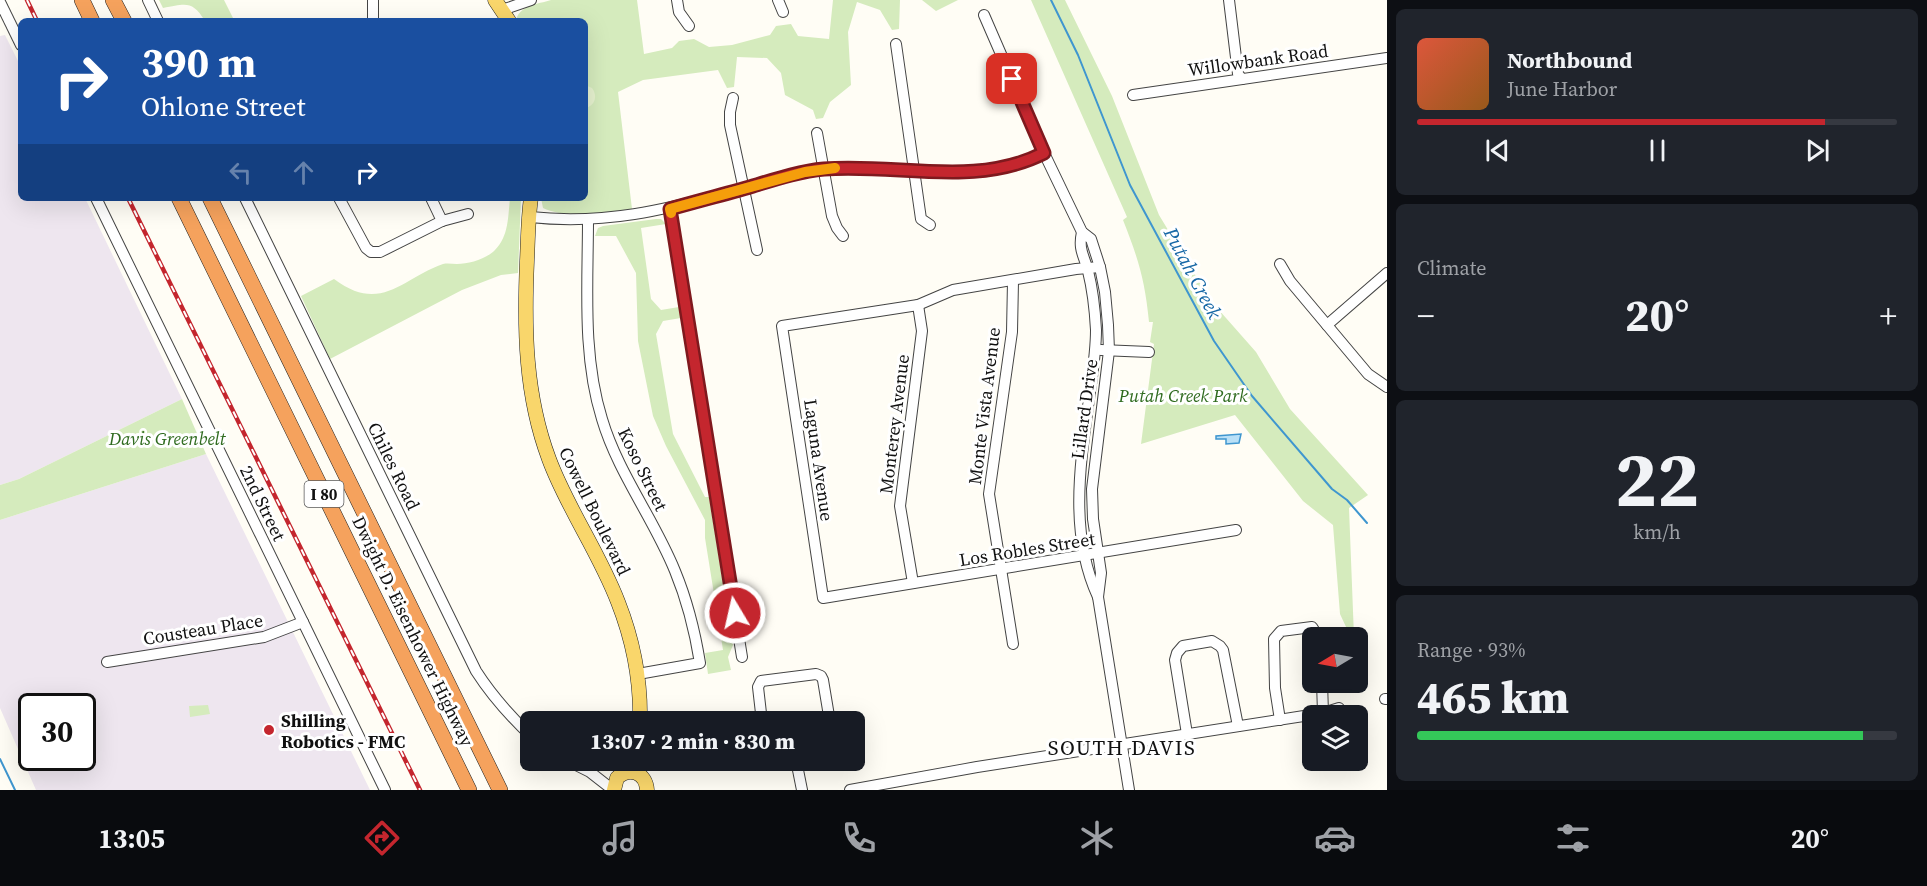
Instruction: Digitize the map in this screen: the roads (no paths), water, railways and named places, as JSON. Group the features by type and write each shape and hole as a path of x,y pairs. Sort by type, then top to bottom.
{"highway":[{"path":"82,0 91,18"},
{"path":"113,0 122,18"},
{"name":"Dwight D. Eisenhower Highway","path":"180,201 469,790"},
{"name":"Dwight D. Eisenhower Highway","path":"211,201 500,790"}],"main road":[{"name":"Cowell Boulevard","path":"530,205 525,338 532,397 539,428 562,489 618,600 638,674 640,711"},
{"path":"613,790 614,783 624,771"},
{"path":"633,771 637,772 647,785"}],"street":[{"path":"148,0 157,18"},
{"path":"373,0 373,18"},
{"path":"503,13 531,0"},
{"path":"677,0 679,12 689,26"},
{"path":"778,0 783,12"},
{"path":"1229,0 1238,74 1242,79"},
{"path":"0,2 18,39"},
{"name":"Lillard Drive","path":"984,15 1044,153 1082,232 1091,239 1101,267 1107,311 1109,351 1092,475 1092,508 1101,573 1098,597"},
{"path":"896,44 921,219 930,225"},
{"name":"Willowbank Road","path":"1133,95 1387,58"},
{"path":"733,98 730,125 757,250"},
{"path":"817,133 832,216 843,236"},
{"path":"530,205 588,219 627,217 670,209 822,169 868,168 968,172 1019,164 1044,153"},
{"name":"2nd Street","path":"97,201 385,790"},
{"name":"Chiles Road","path":"247,201 476,671 498,702 520,725"},
{"path":"341,201 366,248 371,252 380,252 442,221 468,214"},
{"path":"432,201 442,221"},
{"path":"670,209 742,657"},
{"name":"Koso Street","path":"588,219 589,352 602,419 612,445 675,570 692,623 700,663 638,674"},
{"name":"Lillard Drive","path":"1082,232 1079,245 1088,270 1095,312 1095,350 1079,496 1088,575 1098,597 1129,790"},
{"path":"1280,264 1290,282 1368,374 1387,387"},
{"path":"918,305 953,290 1076,269 1088,270 1101,267"},
{"path":"1327,325 1387,273"},
{"name":"Monte Vista Avenue","path":"1012,644 989,494 1012,332 1013,281"},
{"name":"Laguna Avenue","path":"822,598 782,326 918,305"},
{"name":"Monterey Avenue","path":"912,583 900,506 922,331 918,305"},
{"path":"1095,312 1107,311"},
{"path":"1095,350 1149,352"},
{"path":"1083,446 1096,447"},
{"name":"Los Robles Street","path":"822,598 1236,530"},
{"name":"Cousteau Place","path":"107,662 264,637 303,622"},
{"path":"1280,720 1275,688 1274,639 1281,632 1302,629"},
{"path":"1187,734 1174,660 1176,653 1183,646 1202,643 1216,643 1223,650 1238,726"},
{"path":"761,711 758,687 761,681 786,676 816,674 821,676 828,711"},
{"path":"850,790 977,767 1302,716"},
{"path":"590,772 602,771"},
{"path":"798,771 802,790"},
{"path":"590,772 613,790"}],"water":[{"path":"1241,434 1239,443 1226,444 1226,439 1216,439 1216,436"}],"waterway":[{"name":"Putah Creek","path":"1051,0 1078,55 1130,185 1214,341 1252,396 1332,489 1347,500 1367,523"},
{"path":"0,759 15,790"}],"railway":[{"path":"27,0 36,18"},
{"path":"129,201 420,790"}],"place":[{"name":"Shilling Robotics - FMC","path":"269,730"}],"district":[{"name":"SOUTH DAVIS","path":"1122,747"}],"park label":[{"name":"Putah Creek Park","path":"1183,395"},
{"name":"Davis Greenbelt","path":"167,438"}]}
